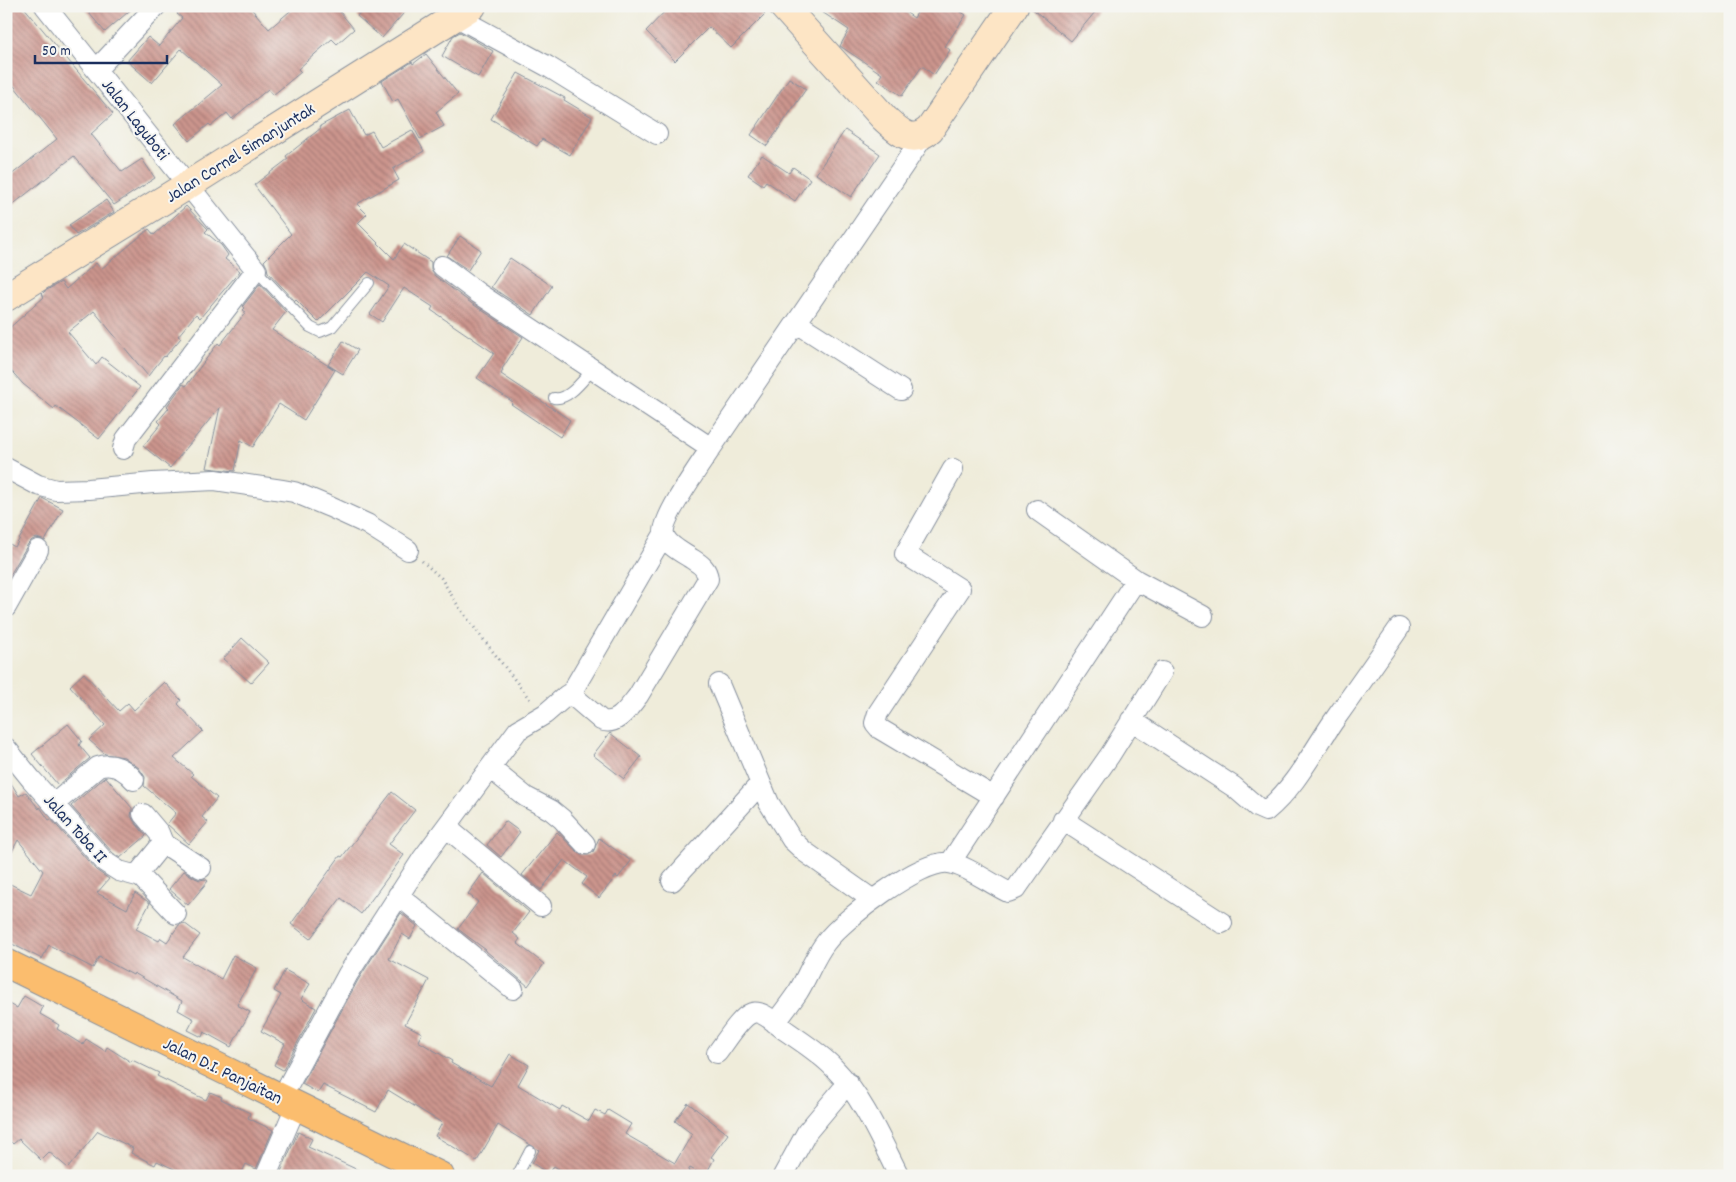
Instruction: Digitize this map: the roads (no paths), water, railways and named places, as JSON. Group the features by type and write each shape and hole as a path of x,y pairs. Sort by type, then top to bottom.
{"main road":[{"name":"Jalan D.I. Panjaitan","path":"6,963 440,1176"}],"street":[{"name":"Jalan Laguboti","path":"45,6 256,270"},
{"path":"97,69 156,6"},
{"path":"783,6 884,118 902,133 909,136 915,137 925,134"},
{"path":"266,1176 288,1102 348,974 398,894 518,730 551,710 562,697 570,695 664,534 666,522 679,498 711,448 1014,6"},
{"path":"464,11 657,134"},
{"name":"Jalan Cornel Simanjuntak","path":"6,296 188,185 464,11"},
{"path":"442,266 478,293 594,368 711,448"},
{"path":"123,449 126,439 256,270"},
{"path":"797,323 902,390"},
{"path":"6,468 38,485 56,490 215,480 294,492 367,524 408,550"},
{"path":"953,470 905,554 960,589 878,713 875,724 880,729 994,797"},
{"path":"1037,510 1136,580 1203,616"},
{"path":"570,695 604,722 613,721 627,711 707,582 708,575 703,567 669,542 664,534"},
{"path":"6,608 38,550"},
{"path":"950,863 1136,580"},
{"path":"1131,720 1234,787 1257,807 1266,811 1279,800 1300,775 1333,723 1399,628"},
{"path":"775,1023 798,992 824,944 836,929 873,900 919,870 940,863 950,863 972,872 1008,892 1021,885 1110,755 1162,672"},
{"path":"719,684 760,784 769,803 792,840 805,852 873,900"},
{"name":"Jalan Toba II","path":"6,748 105,862 118,871 137,875 176,914"},
{"path":"54,804 98,767 106,764 116,766 129,773 134,780"},
{"path":"490,768 526,797 551,810 585,844"},
{"path":"672,881 760,784"},
{"path":"143,814 163,843 201,868"},
{"path":"1064,820 1222,923"},
{"path":"446,827 541,906"},
{"path":"137,875 163,843"},
{"path":"398,894 513,989"},
{"path":"717,1053 741,1021 750,1014 762,1014 824,1058 848,1083 873,1124 899,1176"},
{"path":"783,1176 807,1132 848,1083"}],"lane":[{"path":"256,270 310,327 320,332 332,327 369,283"},
{"path":"554,398 561,398 568,394 594,368"},
{"path":"517,1176 530,1151"}]}
